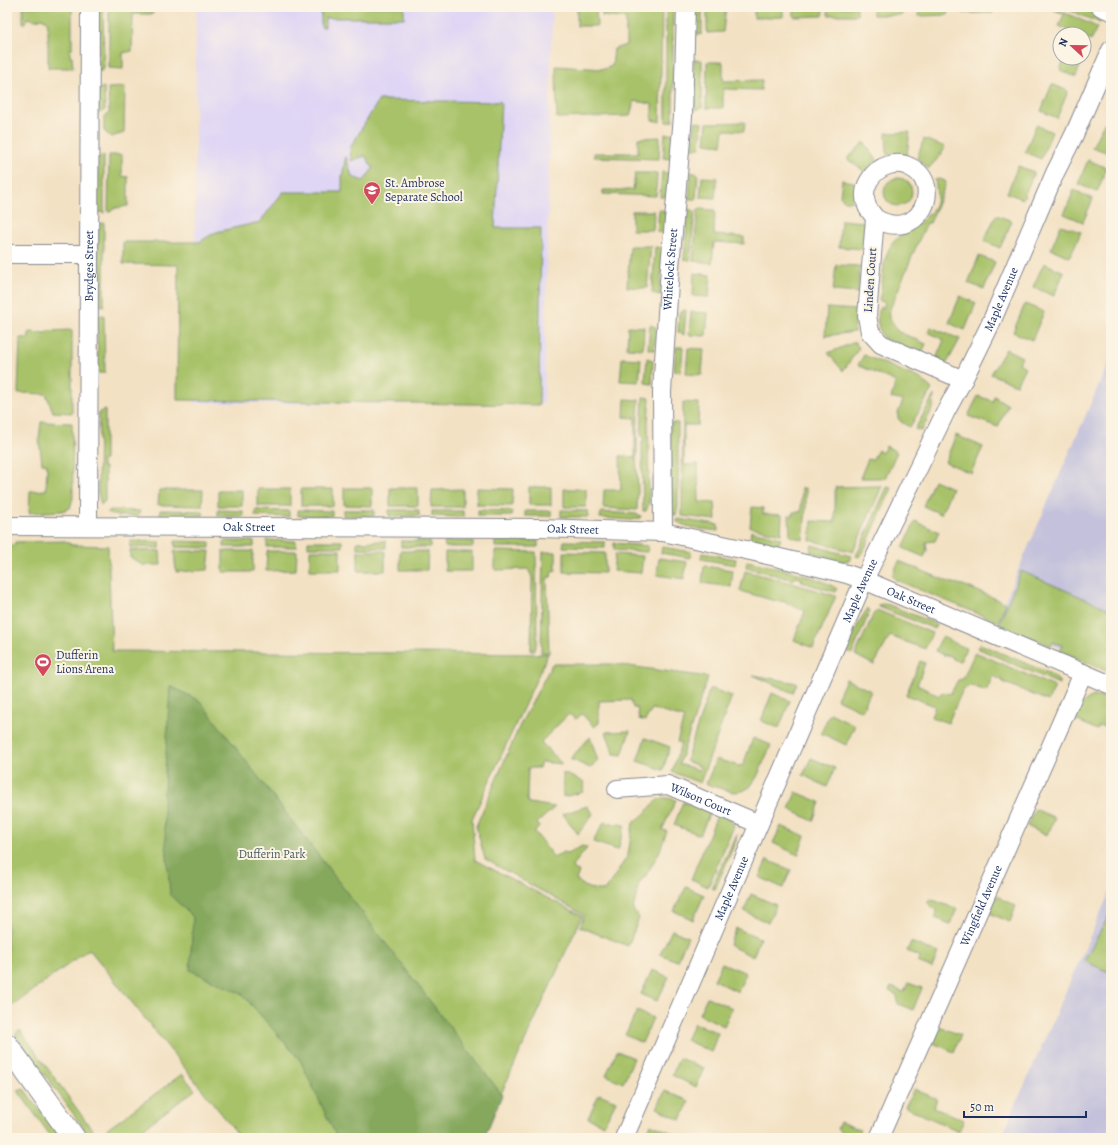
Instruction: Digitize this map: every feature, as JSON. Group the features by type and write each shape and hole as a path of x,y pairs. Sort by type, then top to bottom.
{"street":[{"name":"Brydges Street","path":"88,526 90,7"},
{"name":"Whitelock Street","path":"663,532 663,386 670,266 683,116 686,7"},
{"path":"1101,7 1111,11"},
{"name":"Maple Avenue","path":"624,1138 864,580 946,411 996,313 1055,173 1074,135 1111,50"},
{"name":"Linden Court","path":"875,218 867,316 870,332 881,344 963,380"},
{"path":"7,254 90,254"},
{"name":"Oak Street","path":"7,526 540,528 663,532 755,552 846,574 864,580 1111,685"},
{"name":"Wingfield Avenue","path":"879,1138 1083,673"},
{"name":"Wilson Court","path":"617,789 668,785 759,824"},
{"path":"7,1045 74,1138"}],"shaded area":[{"name":"St. Ambrose Separate School","path":"196,7 552,7 544,404 194,403"},
{"path":"1111,357 1111,669 996,621"},
{"path":"1111,889 1111,1138 1001,1138"}],"green space":[{"path":"23,7 72,7 72,49 70,49 70,56 72,56 73,68 48,68 47,21 42,18 36,20 27,18 26,23 23,23"},
{"path":"99,7 103,7 104,69 99,72 97,25"},
{"path":"109,7 152,7 153,14 133,14 132,51 123,53 123,69 109,68"},
{"path":"321,7 404,7 404,18 325,18 325,27 321,27"},
{"path":"577,7 596,7 597,26 577,26"},
{"path":"602,7 662,7 660,122 652,120 652,104 634,101 630,116 557,118 556,66 604,69 612,66 614,49 626,45 626,19 602,16"},
{"path":"666,7 673,7 673,121 666,122"},
{"path":"695,7 702,7 702,34 695,36"},
{"path":"707,7 726,7 723,32 707,33"},
{"path":"743,7 783,7 783,17 754,18 754,9"},
{"path":"794,7 823,7 823,16 794,17"},
{"path":"828,7 857,7 857,15 828,15"},
{"path":"873,7 902,7 902,15 873,15"},
{"path":"919,7 948,7 948,15 919,16"},
{"path":"963,7 993,7 993,13 963,13"},
{"path":"1046,7 1052,7 1097,27 1092,38 1092,26 1059,26 1064,14"},
{"path":"1061,7 1082,8 1100,20 1100,23"},
{"path":"694,60 702,60 702,108 695,110"},
{"path":"707,62 723,62 723,81 762,80 761,90 723,89 723,108 706,108"},
{"path":"1062,66 1080,66 1076,77 1060,70"},
{"path":"1052,84 1068,91 1057,118 1041,111"},
{"path":"104,87 105,110 98,114 98,89"},
{"path":"125,87 124,133 111,137 104,131 104,117 109,113 108,88"},
{"path":"379,100 501,102 495,228 541,228 539,405 177,400 178,265 123,264 123,242 199,242 216,232 260,222 283,192 342,192 342,177 346,156 352,177 364,181 373,168 365,156 351,161 350,148"},
{"path":"695,121 702,123 700,148 693,148"},
{"path":"745,122 744,131 724,130 722,145 705,143 707,123"},
{"path":"1104,123 1111,126 1111,154 1092,147"},
{"path":"1036,125 1052,132 1041,159 1025,152"},
{"path":"910,132 907,155 887,155 886,133"},
{"path":"665,134 673,134 670,159 663,158"},
{"path":"660,137 659,159 594,157 594,153 638,153 638,138"},
{"path":"924,139 945,147 941,155 928,169 917,158"},
{"path":"864,142 877,160 865,172 847,159"},
{"path":"104,155 104,213 97,212 98,157"},
{"path":"109,155 122,155 122,176 128,177 128,206 116,208 108,212"},
{"path":"1088,160 1107,168 1097,192 1078,184"},
{"path":"1018,166 1034,172 1023,199 1007,193"},
{"path":"662,172 669,173 666,197 660,197"},
{"path":"691,172 698,174 696,199 689,199"},
{"path":"635,173 657,173 656,196 603,194 603,190 633,190"},
{"path":"702,177 717,178 715,198 700,197"},
{"path":"898,178 904,179 908,182 911,186 911,198 908,202 904,205 898,206 892,205 888,202 885,198 884,192 885,186 888,182 892,179"},
{"path":"939,179 945,181 946,183 930,223 927,223 919,240 888,314 897,331 926,344 921,355 883,338 878,326 878,316 880,307 883,308 885,303 879,300 886,255 894,242 901,235 923,220 934,207 937,198 935,180"},
{"path":"842,180 860,183 860,201 844,201 840,196"},
{"path":"1074,190 1093,199 1083,222 1064,214"},
{"path":"688,209 695,211 690,260 684,260"},
{"path":"698,209 715,210 714,235 744,237 744,244 714,242 712,263 693,261"},
{"path":"659,210 666,211 664,233 657,232"},
{"path":"632,211 654,211 653,230 632,230"},
{"path":"996,215 1012,221 1000,248 984,241"},
{"path":"841,220 865,222 863,249 839,247"},
{"path":"104,223 104,306 98,305 98,224"},
{"path":"1061,225 1081,232 1070,257 1051,249"},
{"path":"630,246 651,246 647,288 627,287"},
{"path":"655,247 663,248 660,295 652,293"},
{"path":"979,256 995,262 984,289 968,283"},
{"path":"1044,263 1064,272 1054,296 1033,287"},
{"path":"836,265 860,266 858,293 833,291"},
{"path":"694,273 711,275 709,297 693,296"},
{"path":"960,296 976,303 965,330 949,323"},
{"path":"1025,304 1044,312 1032,340 1013,332"},
{"path":"827,308 857,310 854,332 825,336"},
{"path":"686,310 684,335 678,332 679,312"},
{"path":"691,312 708,313 706,336 689,335"},
{"path":"104,315 105,373 98,373 97,316"},
{"path":"650,325 656,327 654,350 648,349"},
{"path":"628,326 644,327 643,349 627,348"},
{"path":"930,327 960,339 947,363 942,363 936,359 944,340 928,332"},
{"path":"72,330 72,413 53,412 46,394 18,393 20,338 29,338 29,332 46,333 47,331"},
{"path":"855,342 859,348 843,371 828,353"},
{"path":"676,347 683,347 681,372 674,371"},
{"path":"688,348 704,349 702,375 686,374"},
{"path":"1006,349 1022,357 1019,363 1025,367 1016,385 991,374"},
{"path":"864,355 921,379 932,389 910,427 901,422 898,417 903,401 891,398 896,382 858,365"},
{"path":"622,358 641,359 639,382 620,381"},
{"path":"647,358 653,360 652,384 645,383"},
{"path":"934,395 933,408 921,431 915,429"},
{"path":"978,396 993,401 994,396 1008,405 998,427 968,416"},
{"path":"643,397 650,398 648,421 649,503 646,511 643,511 642,441 644,440 644,436 641,435"},
{"path":"625,399 639,400 637,456 635,456 635,418 624,417"},
{"path":"683,402 699,403 698,425 684,425 684,465 698,464 699,502 715,503 716,520 682,516"},
{"path":"105,410 105,460 102,460 102,467 105,467 105,501 101,505 98,492 99,412"},
{"path":"41,422 72,423 73,498 70,508 62,511 29,513 30,491 46,490 47,464 42,463 39,439"},
{"path":"670,423 678,423 678,507 676,515 673,515 671,507"},
{"path":"956,435 983,447 971,473 945,462"},
{"path":"886,446 897,452 885,478 860,478 868,459 872,460 878,450 882,453"},
{"path":"620,456 636,457 638,490 637,510 603,508 604,490 621,490"},
{"path":"934,480 952,488 941,514 923,506"},
{"path":"882,486 853,552 810,540 812,521 835,522 835,487"},
{"path":"529,487 551,487 551,505 529,505"},
{"path":"802,487 806,489 803,540 790,536 789,515 793,516 793,512 801,512"},
{"path":"887,487 892,488 865,548 859,557 856,556"},
{"path":"344,488 372,488 372,506 344,505"},
{"path":"390,488 418,488 418,506 390,506"},
{"path":"477,488 513,489 512,506 477,505"},
{"path":"258,489 290,489 290,506 258,506"},
{"path":"301,489 333,489 333,506 301,506"},
{"path":"463,489 463,507 431,507 432,490"},
{"path":"564,489 586,489 586,507 564,507"},
{"path":"159,490 203,490 202,506 158,505"},
{"path":"218,490 242,490 242,506 218,506"},
{"path":"752,507 763,508 763,514 782,515 781,534 750,527"},
{"path":"110,510 140,511 139,516 118,516 107,513"},
{"path":"160,510 203,511 203,516 160,516"},
{"path":"218,510 243,511 243,517 218,516"},
{"path":"256,510 289,511 289,517 255,516"},
{"path":"298,510 332,511 332,516 298,516"},
{"path":"343,510 374,510 374,516 343,516"},
{"path":"389,510 419,510 419,516 389,516"},
{"path":"478,510 512,511 512,516 478,516"},
{"path":"561,510 588,511 588,517 561,517"},
{"path":"432,511 463,511 463,517 432,516"},
{"path":"525,511 551,511 551,516 525,516"},
{"path":"601,512 636,514 641,516 640,518 631,520 600,518"},
{"path":"678,519 718,525 718,531 686,526 676,521"},
{"path":"915,521 939,532 935,541 926,542 927,551 924,557 903,548"},
{"path":"751,531 781,538 779,544 750,538"},
{"path":"267,540 296,541 297,547 267,547"},
{"name":"Dufferin Park","path":"65,541 72,545 108,546 112,651 548,654 472,819 475,860 582,916 481,1138 241,1138 89,949 7,1010 7,545 15,545 15,542"},
{"path":"130,541 160,542 160,548 130,547"},
{"path":"175,541 210,542 210,548 175,547"},
{"path":"224,541 254,541 254,547 224,547"},
{"path":"308,541 342,541 342,547 308,547"},
{"path":"386,541 386,548 357,548 357,542"},
{"path":"401,541 430,541 430,547 401,547"},
{"path":"444,541 473,541 473,547 445,547"},
{"path":"495,541 538,541 538,547 495,547"},
{"path":"564,541 605,542 605,548 563,547"},
{"path":"614,543 648,546 647,552 614,550"},
{"path":"812,545 851,556 849,561 840,561 810,552"},
{"path":"662,547 691,552 690,558 661,553"},
{"path":"130,550 160,551 161,565 142,565 130,557"},
{"path":"310,550 340,550 340,570 310,570"},
{"path":"174,551 210,551 208,570 176,572"},
{"path":"223,551 253,551 253,572 223,572"},
{"path":"267,551 297,551 296,570 266,571"},
{"path":"358,551 385,551 385,571 358,571"},
{"path":"400,551 428,551 427,570 400,570"},
{"path":"495,551 536,552 537,642 534,651 531,651 532,577 528,569 495,570"},
{"path":"445,552 472,552 472,571 445,571"},
{"path":"543,552 556,552 556,570 552,571 551,577 547,578 549,653 541,652"},
{"path":"564,552 605,553 605,573 564,572"},
{"path":"702,553 736,559 735,565 701,559"},
{"path":"615,554 643,556 641,573 613,571"},
{"path":"659,558 687,562 684,579 657,575"},
{"path":"747,561 807,576 829,584 837,589 836,592 801,582 802,579 795,577 793,580 746,567"},
{"path":"899,561 949,582 963,585 1006,603 998,622 896,580 892,576"},
{"path":"704,566 733,570 731,587 702,583"},
{"path":"745,571 836,596 813,648 794,640 805,611 782,601 779,602 740,591"},
{"path":"1021,571 1111,610 1111,673 1060,651 1062,645 1052,642 1051,646 999,624"},
{"path":"883,604 936,624 935,629 877,605"},
{"path":"868,608 870,611 852,654 846,651 859,622"},
{"path":"877,610 932,633 925,649 890,636 874,665 855,655 874,613"},
{"path":"942,637 966,648 961,660 959,661 953,659 951,656 935,651"},
{"path":"980,644 1051,674 1059,681 1059,684 977,648"},
{"path":"975,652 1055,687 1048,701 1003,682 1002,680 993,676 986,691 970,685 963,689 948,723 931,717 935,706 906,695 920,661 925,663 917,685 939,696 943,692 950,694 958,680 963,679"},
{"path":"552,664 614,664 708,677 679,764 699,770 701,767 686,761 710,688 732,696 700,783 672,772 681,743 677,742 684,718 652,709 645,721 639,719 637,708 633,708 631,700 599,701 599,723 594,727 582,714 576,719 569,714 541,742 562,764 541,762 539,768 528,768 527,800 529,803 555,807 537,823 539,827 535,832 554,858 563,852 567,854 582,846 587,848 572,867 579,872 576,880 588,888 604,891 612,880 628,855 633,823 660,799 666,798 676,800 662,830 667,831 659,853 645,877 639,883 633,910 639,918 628,946 580,927 584,915 485,859 476,826 520,725"},
{"path":"753,675 797,683 793,693"},
{"path":"846,679 871,691 862,711 837,699"},
{"path":"170,686 200,701 502,1095 484,1138 337,1138 300,1060 242,994 190,970 193,917 170,895 163,805"},
{"path":"772,693 790,701 779,728 761,721"},
{"path":"1094,696 1111,701 1111,731 1105,729 1105,727 1099,726 1097,730 1074,719 1084,702"},
{"path":"830,713 855,725 846,745 821,733"},
{"path":"630,731 622,755 614,754 606,732"},
{"path":"590,737 598,761 590,768 570,759"},
{"path":"645,738 670,747 663,770 637,761"},
{"path":"753,738 771,745 757,777 750,787 743,791 733,792 706,784 716,759 739,766 743,765"},
{"path":"811,758 835,768 827,787 803,775"},
{"path":"563,773 584,782 583,792 563,797"},
{"path":"796,792 820,802 813,821 789,809"},
{"path":"683,802 710,812 700,835 674,825"},
{"path":"587,806 593,814 578,834 563,814"},
{"path":"1035,809 1055,818 1047,836 1027,826"},
{"path":"718,813 731,819 734,826 708,887 691,879"},
{"path":"604,822 625,825 618,850 593,842"},
{"path":"781,826 805,836 798,855 773,843"},
{"path":"737,834 736,841 715,889 711,888"},
{"path":"767,860 791,870 783,888 759,877"},
{"path":"686,887 704,895 693,920 674,911"},
{"path":"751,894 776,905 768,923 744,911"},
{"path":"997,895 1003,900 1016,906 1010,922 989,913"},
{"path":"930,899 957,909 950,924 935,918 936,910 927,902"},
{"path":"1111,912 1111,973 1084,961"},
{"path":"736,928 760,938 753,957 729,945"},
{"path":"672,930 688,937 677,961 660,954"},
{"path":"911,942 938,953 932,968 918,962 920,957 907,951"},
{"path":"722,963 746,973 738,992 714,980"},
{"path":"652,970 669,977 657,1001 641,994"},
{"path":"908,983 922,988 913,1010 898,1004 897,995 889,991 891,987 904,992"},
{"path":"707,997 732,1008 724,1026 699,1014"},
{"path":"637,1011 653,1018 642,1043 625,1035"},
{"path":"694,1023 718,1033 711,1052 686,1040"},
{"path":"939,1027 961,1035 954,1052 933,1043"},
{"path":"20,1030 98,1138 91,1138 15,1034"},
{"path":"617,1051 634,1058 623,1083 606,1075"},
{"path":"679,1058 704,1068 696,1087 672,1075"},
{"path":"182,1074 195,1090 130,1138 106,1138 102,1133"},
{"path":"24,1089 58,1134 54,1138 52,1138 18,1091"},
{"path":"914,1089 937,1099 934,1107 964,1120 959,1131 905,1107"},
{"path":"665,1091 689,1101 681,1120 657,1108"},
{"path":"599,1094 616,1101 604,1125 588,1118"},
{"path":"840,1122 860,1130 857,1138 842,1138 842,1133 837,1129"},
{"path":"650,1124 675,1134 673,1138 644,1138"}],"place":[{"name":"St. Ambrose Separate School","path":"372,205"},
{"name":"Dufferin Lions Arena","path":"43,677"}]}
